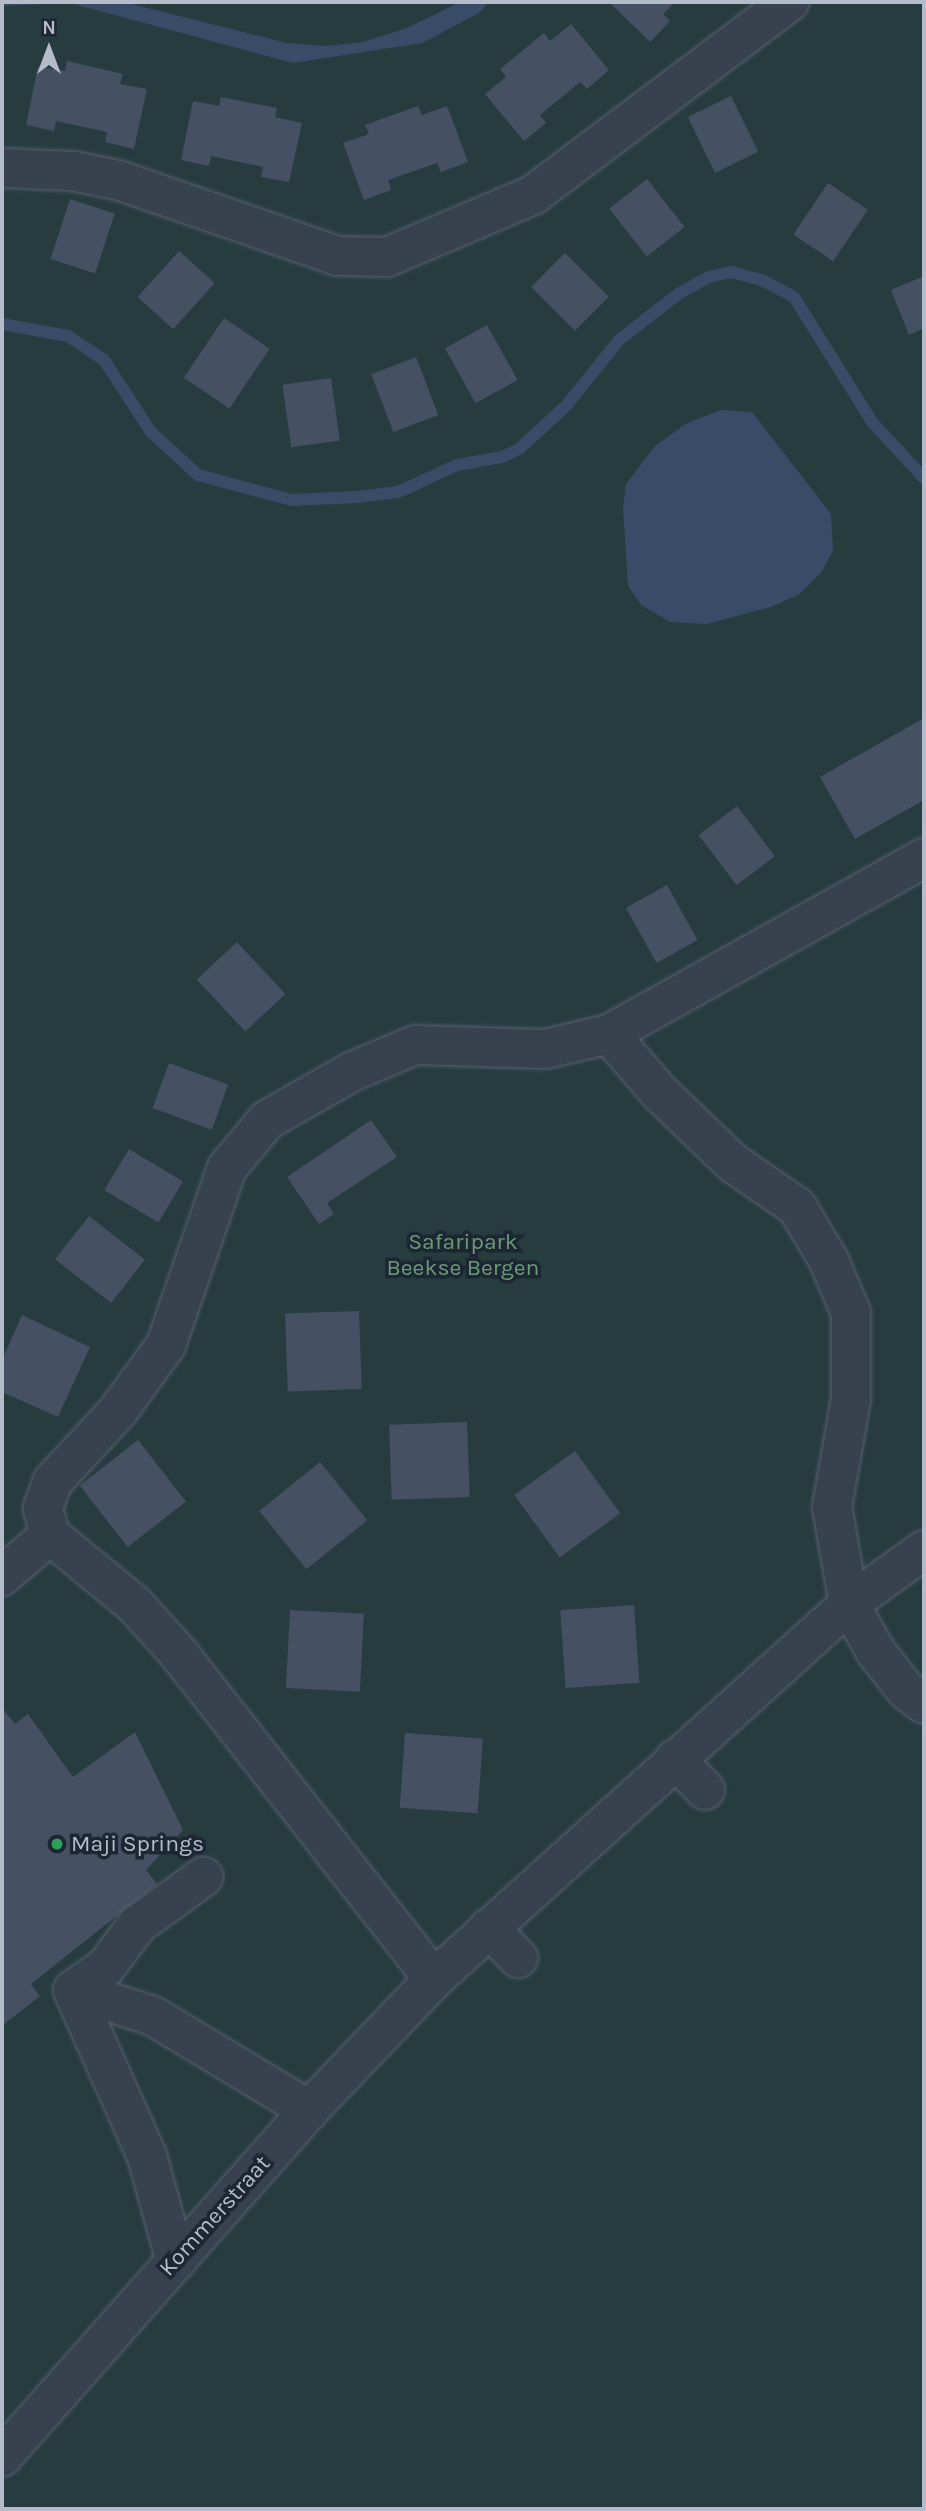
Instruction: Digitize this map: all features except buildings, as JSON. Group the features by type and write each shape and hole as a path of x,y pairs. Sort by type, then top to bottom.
{"street":[{"path":"2,168 73,171 118,180 337,256 369,260 387,257 533,195 789,2"},
{"path":"434,1979 181,1656 134,1604 50,1535 43,1508 53,1481 118,1411 166,1345 227,1168 267,1120 351,1072 415,1045 545,1049 609,1034 924,858"},
{"path":"609,1034 660,1093 733,1163 797,1207 829,1261 851,1313 851,1399 832,1507 849,1604 876,1652 905,1689 924,1704"},
{"path":"2,1576 50,1535"},
{"name":"Kommerstraat","path":"2,2458 309,2110 434,1979 849,1604 924,1550"},
{"path":"675,1759 705,1790"},
{"path":"73,1990 105,1968 137,1925 203,1877"},
{"path":"489,1928 518,1958"},
{"path":"73,1990 153,2016 309,2110"},
{"path":"73,1990 147,2156 176,2261"}],"green space":[{"name":"Safaripark Beekse Bergen","path":"2,2 924,2 924,2509 2,2509"}],"water":[{"path":"2,2 124,2 287,43 326,46 363,42 407,28 460,2 489,2 479,13 422,43 293,63 70,3 2,6"},
{"path":"721,410 752,412 831,514 833,550 821,573 798,595 771,607 706,624 670,622 641,605 628,586 623,508 626,484 655,446 687,423"}],"waterway":[{"path":"2,324 68,336 104,360 151,432 198,475 292,500 357,497 398,492 457,465 502,457 519,449 566,406 619,340 678,294 709,277 731,272 764,281 794,297 872,422 924,478"}],"place":[{"name":"Maji Springs","path":"57,1844"}]}
